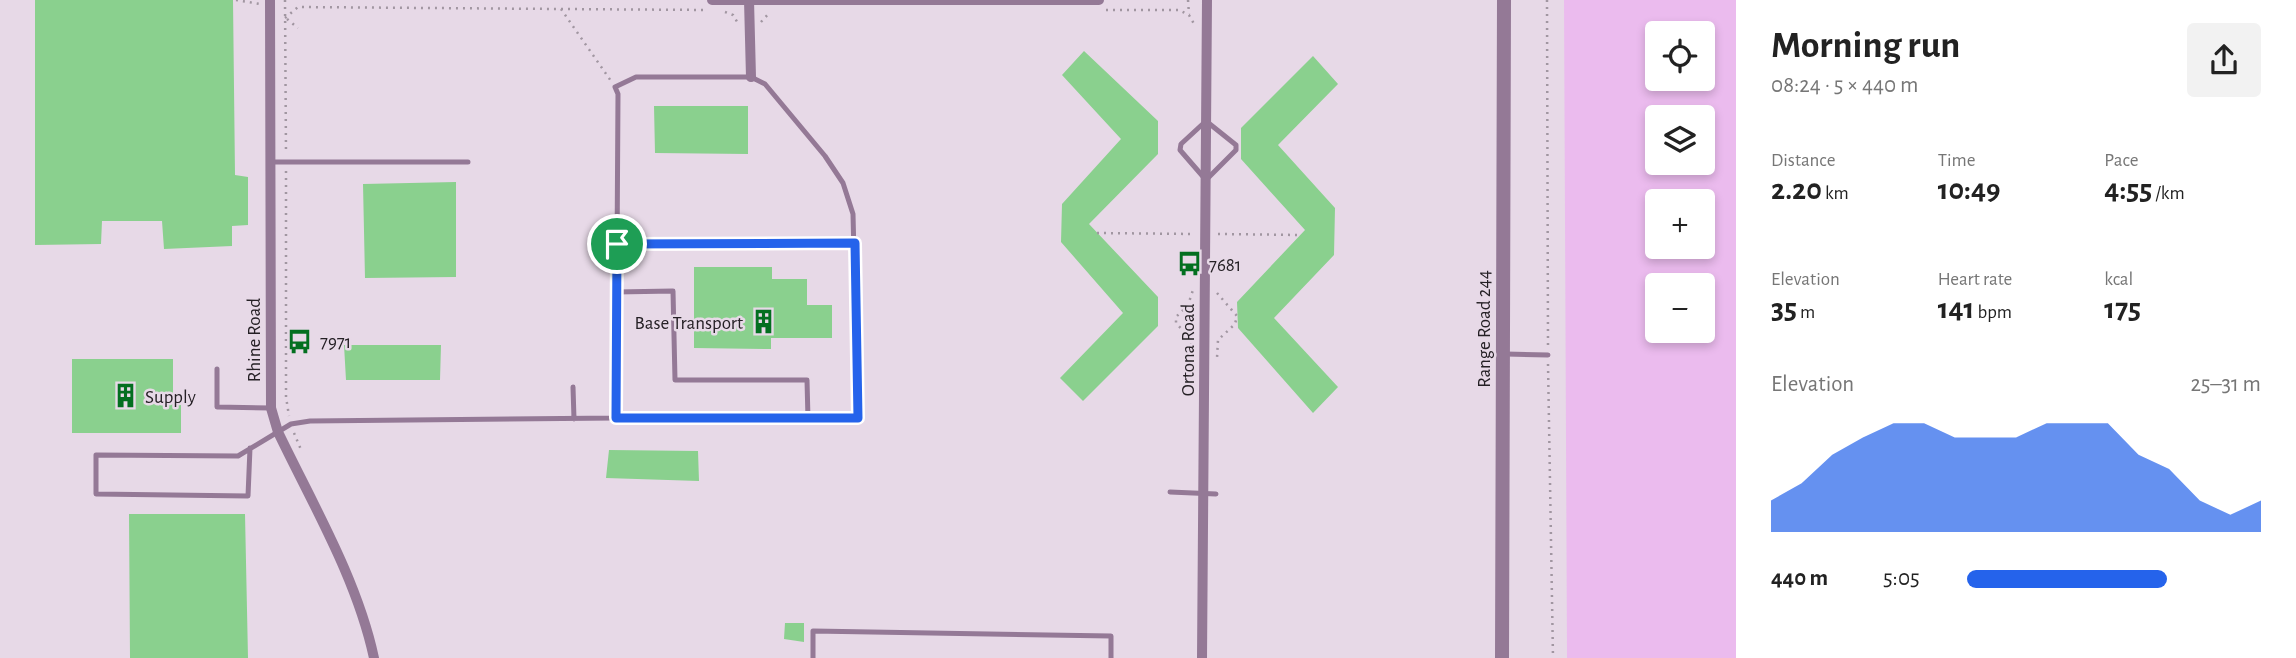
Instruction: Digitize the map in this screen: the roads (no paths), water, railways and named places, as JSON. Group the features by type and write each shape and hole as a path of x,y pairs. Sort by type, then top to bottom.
{"street":[{"name":"Rhine Road","path":"270,0 271,408 278,432 344,569 367,624 374,658"},
{"path":"749,0 751,77"},
{"path":"710,5 749,0 1003,0 1098,5"},
{"name":"Ortona Road","path":"1202,658 1208,0"},
{"name":"Range Road 244","path":"1502,658 1504,0"}],"lane":[{"path":"250,449 248,496 96,494 96,455 237,456 291,424 310,421 858,418 853,214 843,183 825,156 765,84 751,77 636,77 615,87 618,94 616,418"},
{"path":"1206,121 1228,137 1236,145 1236,150 1206,180 1180,150 1181,144 1206,121"},
{"path":"270,162 468,162"},
{"path":"617,244 855,243"},
{"path":"616,292 673,290 675,380 807,380 808,419"},
{"path":"1503,354 1548,355"},
{"path":"217,369 217,407 271,408"},
{"path":"573,387 574,419"},
{"path":"1170,492 1216,494"},
{"path":"813,658 813,631 1111,636 1111,658"}],"place":[{"name":"7681","path":"1189,264"},
{"name":"Base Transport","path":"763,322"},
{"name":"7971","path":"300,341"},
{"name":"Supply","path":"125,396"}]}
